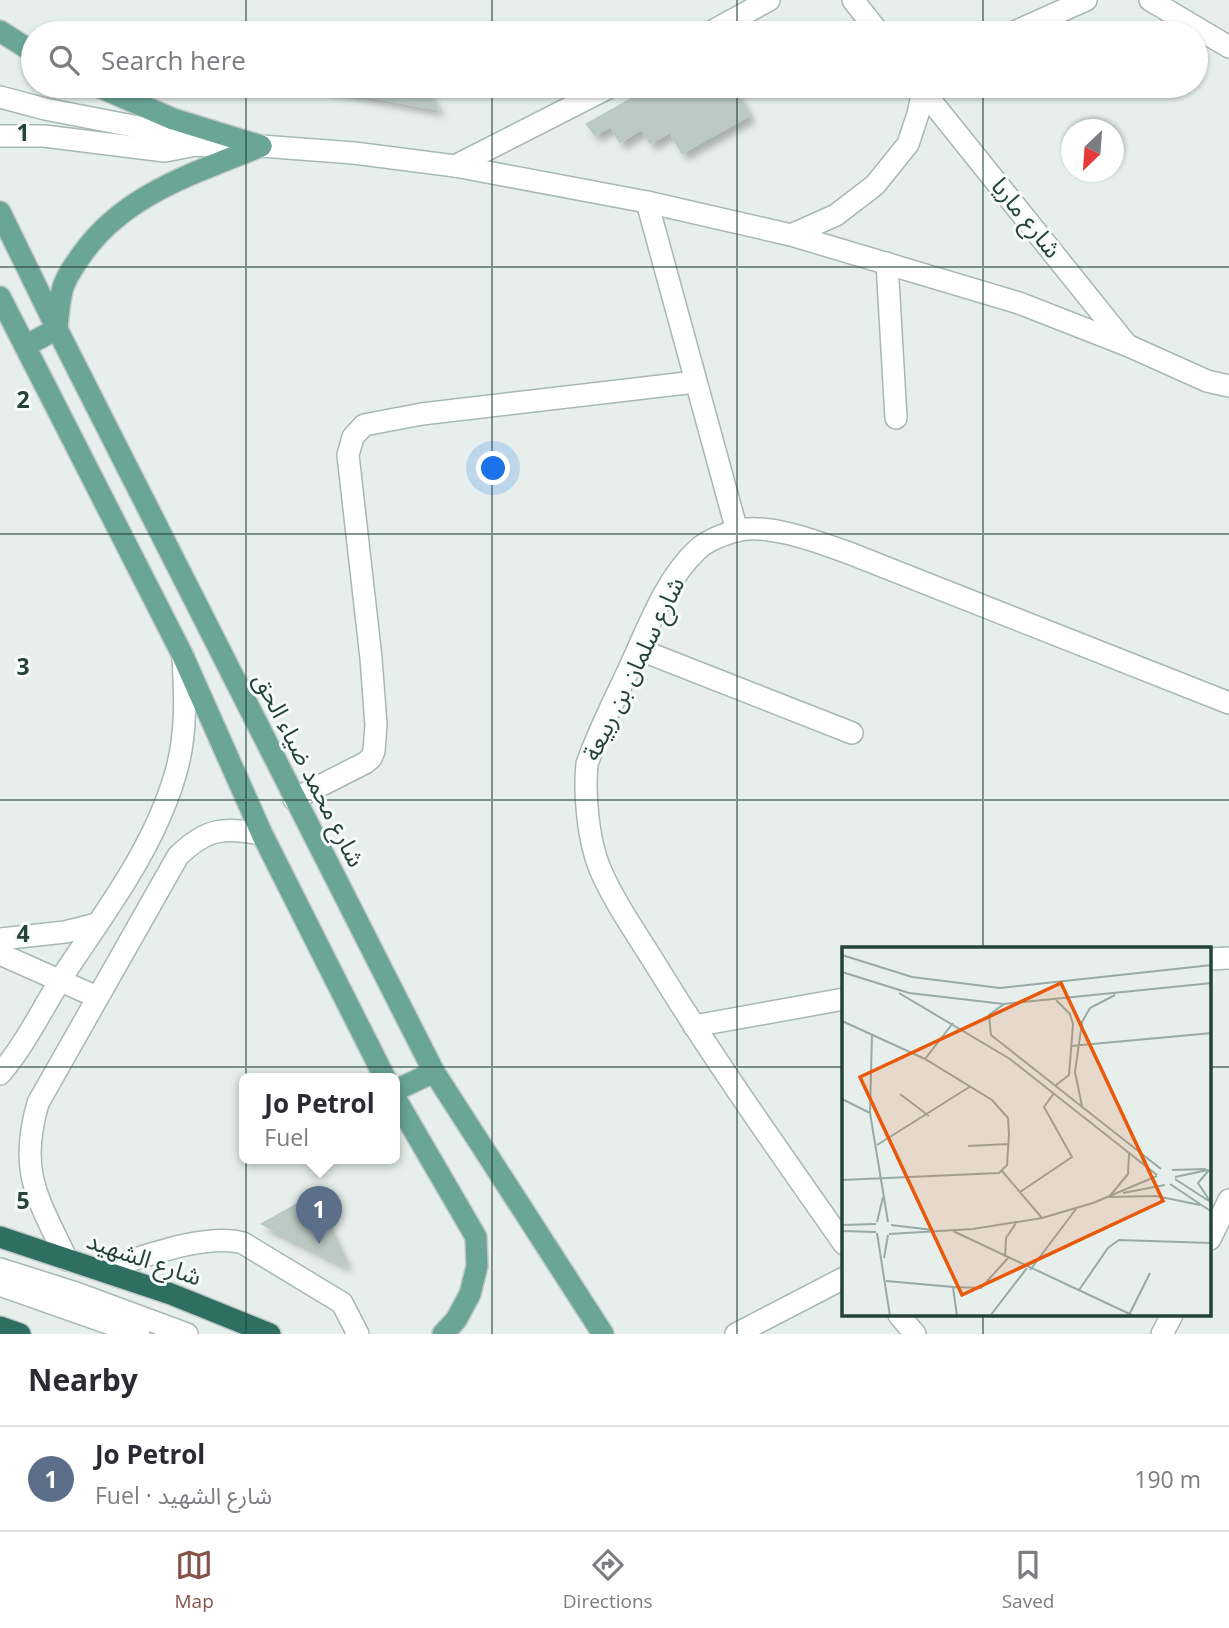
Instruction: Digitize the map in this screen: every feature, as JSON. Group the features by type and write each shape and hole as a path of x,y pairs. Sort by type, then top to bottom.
{"highway":[{"name":"شارع الشهيد","path":"0,1237 171,1294 270,1334"}],"main road":[{"path":"0,32 21,45"},
{"path":"125,98 173,119 261,146"},
{"path":"26,346 57,329 62,290 75,264 111,220 134,202 159,188 261,146"},
{"name":"شارع محمد ضياء الحق","path":"0,212 433,1072 603,1334"},
{"path":"0,297 183,654 262,834 382,1073"},
{"path":"400,1088 433,1072"},
{"path":"400,1106 476,1237 477,1266 470,1294 456,1320 443,1334"}],"street":[{"path":"731,21 769,0"},
{"path":"853,0 870,21"},
{"path":"1039,21 1086,0"},
{"path":"1150,0 1185,21"},
{"path":"1208,35 1229,47"},
{"path":"0,97 45,109 169,133 196,145"},
{"path":"455,166 588,98"},
{"name":"شارع ماريا","path":"791,236 836,215 881,179 908,144 918,114 920,98"},
{"name":"شارع ماريا","path":"929,98 1129,346"},
{"path":"0,136 44,136 149,150 181,149 196,145 261,146 354,153 455,166 647,202 791,236 1019,303 1129,346 1207,381 1229,386"},
{"path":"647,202 737,531"},
{"path":"887,263 896,418"},
{"path":"1207,381 1229,400"},
{"path":"294,799 372,758 374,751 376,725 371,658 348,455 353,437 364,425 422,414 695,382"},
{"name":"شارع سلمان بن ربيعة","path":"842,1241 694,1026 599,867 587,813 587,764 666,592 698,549 713,540 737,531 757,529 783,534 849,553 1229,703"},
{"path":"638,649 852,733"},
{"path":"0,1074 141,856 176,772 184,723 183,654"},
{"path":"67,1260 35,1192 29,1161 30,1132 38,1103 178,856 195,839 217,831 262,834"},
{"path":"0,939 43,935 97,924"},
{"path":"0,954 97,997"},
{"path":"694,1026 842,999"},
{"path":"1212,1235 1229,1200"},
{"path":"100,1270 201,1242 230,1239 243,1243 328,1292 342,1303 358,1334"},
{"path":"0,1269 76,1293 187,1334"},
{"path":"736,1334 842,1279"},
{"path":"0,1285 139,1334"},
{"path":"900,1316 915,1334"},
{"path":"1162,1334 1171,1316"}],"building":[{"path":"377,98 430,98 437,109"},
{"path":"633,98 738,98 748,116 682,153 670,132 650,143 642,129 620,142 611,126 595,135 587,124"},
{"path":"312,1196 345,1265 262,1224"}],"place":[{"name":"Jo Petrol","path":"319,1244"}]}
